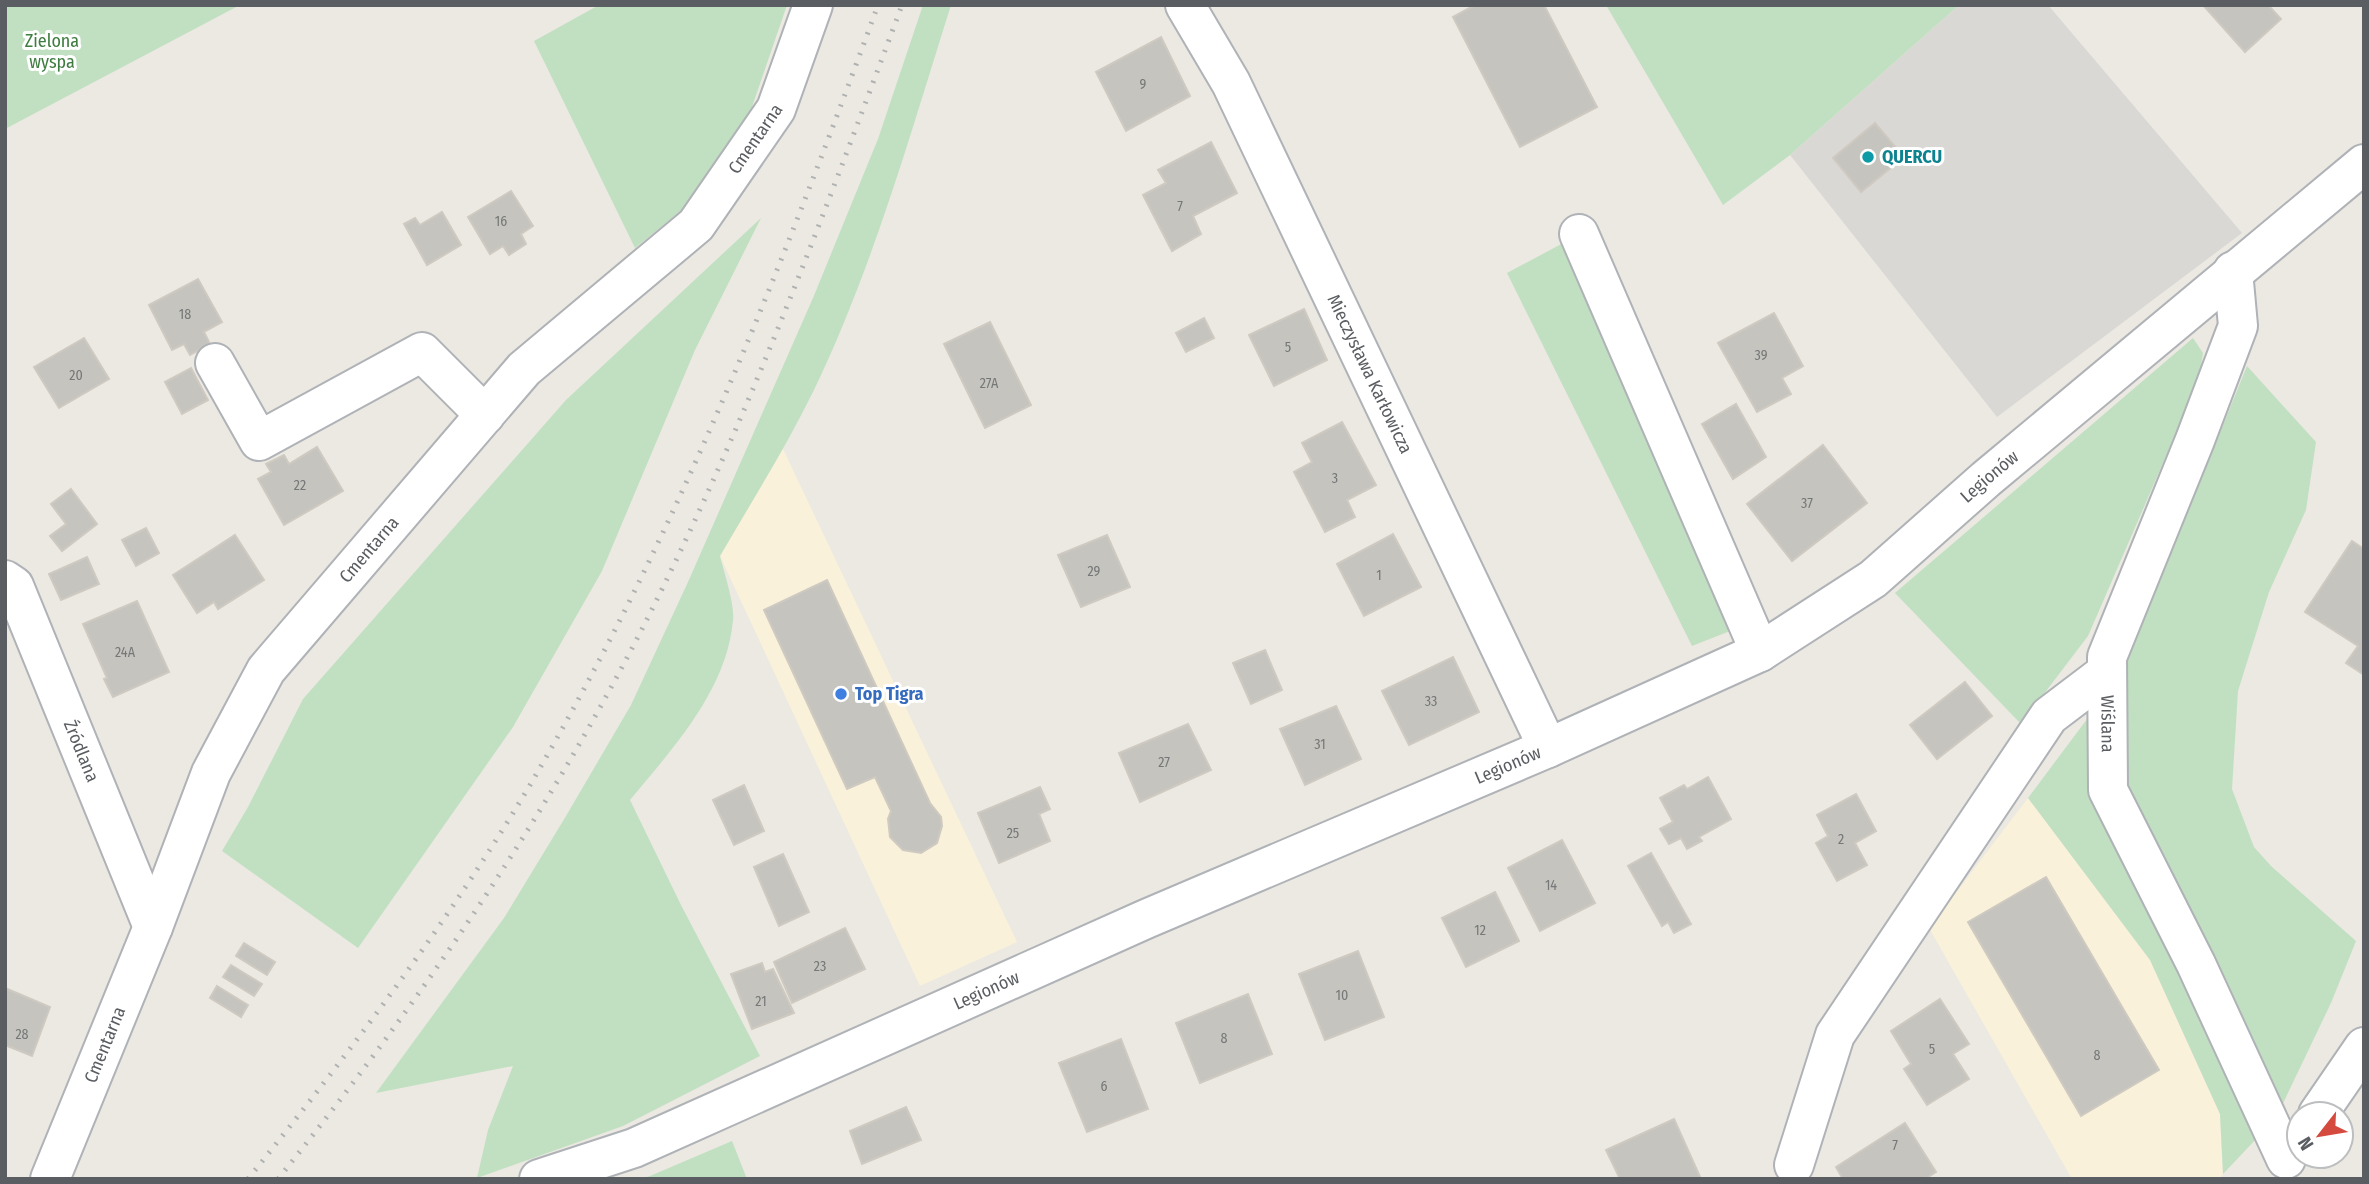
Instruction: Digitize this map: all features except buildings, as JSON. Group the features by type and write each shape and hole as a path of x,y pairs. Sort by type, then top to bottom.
{"street":[{"name":"Cmentarna","path":"50,1179 153,926 211,773 267,670 524,369 696,225 776,108 813,5"},
{"name":"Mieczysława Karłowicza","path":"1185,5 1231,83 1548,748"},
{"name":"Legionów","path":"539,1179 634,1149 1146,919 1548,748 1760,652 1873,579 1986,479 2364,164"},
{"path":"1579,234 1760,652"},
{"name":"Wiślana","path":"2233,271 2238,326 2196,440 2107,657 2108,790 2196,964 2285,1158"},
{"path":"215,363 259,441 422,352 485,415"},
{"name":"Źródlana","path":"5,580 14,586 153,926"},
{"path":"1794,1165 1835,1035 2049,716 2107,672"},
{"path":"2328,1100 2364,1047"}],"shaded area":[{"path":"1959,5 2048,5 2242,233 1997,417 1790,155"},
{"path":"783,449 1017,942 920,986 720,556"},
{"path":"2028,798 2150,960 2220,1114 2223,1174 2219,1179 2072,1179 1929,928"}],"green space":[{"name":"Zielona wyspa","path":"5,5 240,5 5,129"},
{"path":"599,5 787,5 743,133 693,201 635,248 534,41"},
{"path":"923,5 951,5 905,152 855,296 814,390 720,556 733,614 729,646 709,694 695,717 630,800 760,1056 623,1126 477,1178 488,1130 513,1066 376,1093 504,918 631,705 813,298 878,139"},
{"path":"1606,5 1959,5 1790,155 1723,205"},
{"path":"761,218 695,350 602,571 513,727 358,948 222,851 248,807 303,699 566,400"},
{"path":"1567,241 1735,629 1692,646 1507,273"},
{"path":"2193,338 2203,353 2199,380 2088,636 2021,724 1895,593"},
{"path":"2247,366 2316,442 2306,510 2269,592 2238,691 2232,789 2254,847 2271,866 2356,941 2331,1003 2276,1118 2223,1174 2220,1114 2150,960 2028,798 2123,671"},
{"path":"732,1141 747,1179 640,1179 650,1176"}],"railway":[{"path":"248,1179 360,1035 431,937 498,837 583,692 632,597 722,403 803,205 878,5"},
{"path":"278,1179 379,1048 473,914 561,775 641,631 679,555 748,400 812,243 902,5"}],"place":[{"name":"QUERCU","path":"1868,157"},
{"name":"Top Tigra","path":"841,694"}]}
